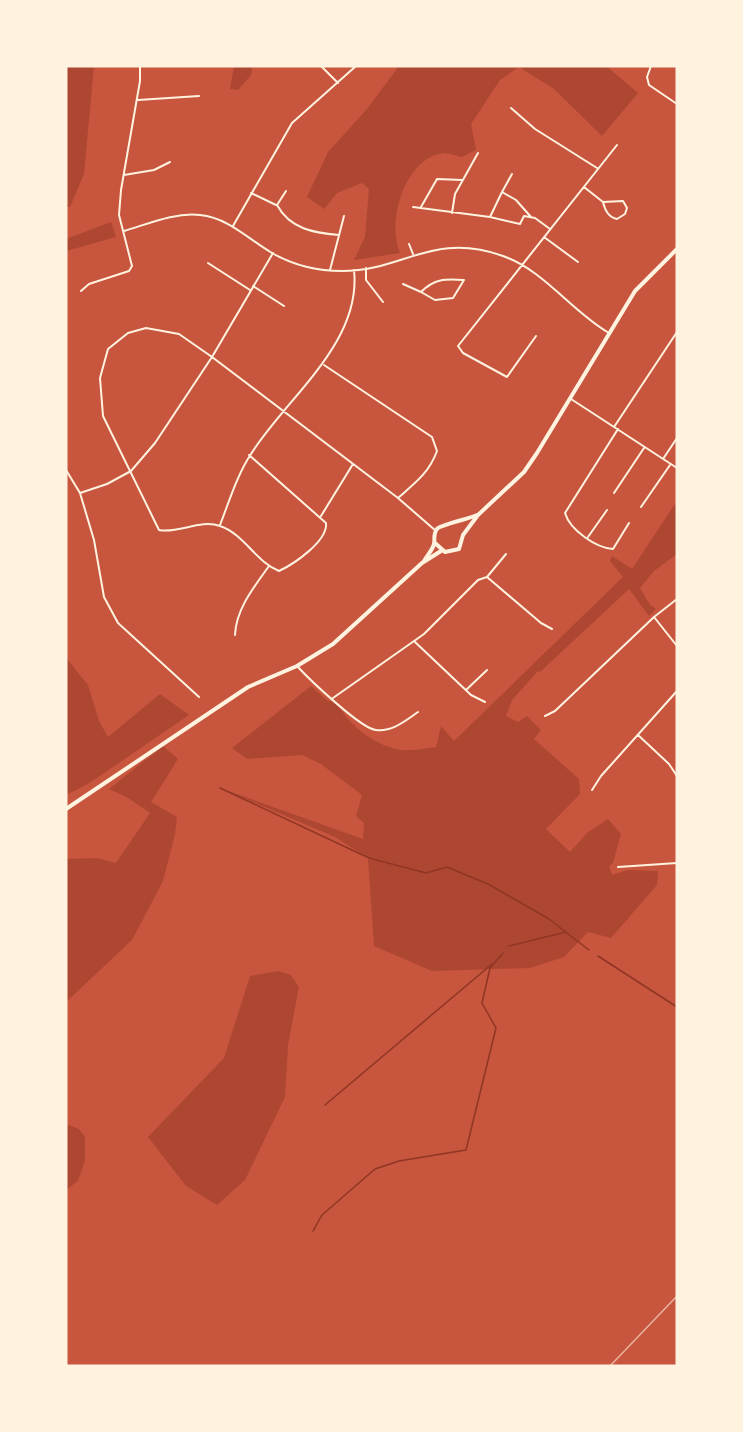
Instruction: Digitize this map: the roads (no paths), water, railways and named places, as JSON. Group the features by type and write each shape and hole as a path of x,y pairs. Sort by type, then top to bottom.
{"main road":[{"path":"66,809 248,687 297,666 333,644 422,563 441,551 456,551 462,546 463,535 478,515 524,472 635,291 677,249"},
{"path":"458,527 478,515"},
{"path":"422,563 435,543 437,529 448,523 458,527 463,535"},
{"path":"435,543 441,551"}],"street":[{"path":"81,291 89,284 129,271 132,266 119,215 138,100 140,66"},
{"path":"321,66 338,83"},
{"path":"233,226 292,123 356,66"},
{"path":"651,66 647,77 649,86 677,104"},
{"path":"138,100 199,96"},
{"path":"511,108 528,124 598,169"},
{"path":"536,336 507,377 463,353 458,346 617,145"},
{"path":"452,213 455,194 478,153"},
{"path":"124,175 154,170 170,162"},
{"path":"490,217 512,174"},
{"path":"420,208 437,179 462,180"},
{"path":"584,187 603,202 623,201 627,208 625,214 621,218 613,218 604,209 603,202"},
{"path":"277,205 286,191"},
{"path":"502,192 516,200 531,217"},
{"path":"251,193 277,205 282,214 300,228 339,235"},
{"path":"413,207 490,217 520,224 524,216 531,217 550,229"},
{"path":"124,231 169,218 192,215 216,219 233,226 273,253 303,266 330,270 366,268 413,254 444,248 476,249 500,255 521,264 553,288 581,315 609,333"},
{"path":"330,270 344,216"},
{"path":"543,237 578,262"},
{"path":"409,244 413,254"},
{"path":"80,493 108,484 131,471 167,428 213,357 273,253"},
{"path":"208,263 250,290"},
{"path":"366,268 366,280 383,302"},
{"path":"219,525 249,455 283,410 324,365 351,304 356,287 354,270"},
{"path":"403,284 435,300 453,298 464,280 441,279 431,282 421,292"},
{"path":"252,286 284,306"},
{"path":"249,455 321,516 326,530 320,540 279,571 269,566 248,544 219,525 159,530 103,416 100,378 108,349 128,333 146,328 179,334 213,357 437,529"},
{"path":"614,427 677,332"},
{"path":"324,365 432,437 437,451 432,466 398,498"},
{"path":"570,398 677,468"},
{"path":"618,429 565,513 568,521 601,548 613,549 630,523"},
{"path":"663,459 677,438"},
{"path":"614,493 645,448"},
{"path":"321,516 353,464"},
{"path":"641,507 670,464"},
{"path":"66,470 80,493 94,540 104,597 118,623 199,697"},
{"path":"588,538 607,510"},
{"path":"333,698 414,641 478,580 487,577 506,554"},
{"path":"235,635 235,623 240,612 269,566"},
{"path":"487,577 541,624 552,630"},
{"path":"545,716 555,711 654,617 677,599"},
{"path":"654,617 677,646"},
{"path":"414,641 419,649 466,690 485,702"},
{"path":"297,666 322,693 333,698 371,730 388,730 418,712"},
{"path":"466,690 487,670"},
{"path":"592,790 600,776 636,734 677,691"},
{"path":"636,734 669,764 677,776"},
{"path":"618,867 677,863"}],"waterway":[{"path":"220,788 369,858 426,873 447,867 490,885 549,919 589,950"},
{"path":"509,946 566,932"},
{"path":"313,1231 322,1215 375,1169 399,1161 466,1150 496,1028 482,1003 490,968 503,953"},
{"path":"598,956 677,1007"},
{"path":"325,1105 492,964"}],"railway":[{"path":"610,1366 677,1296"}]}
